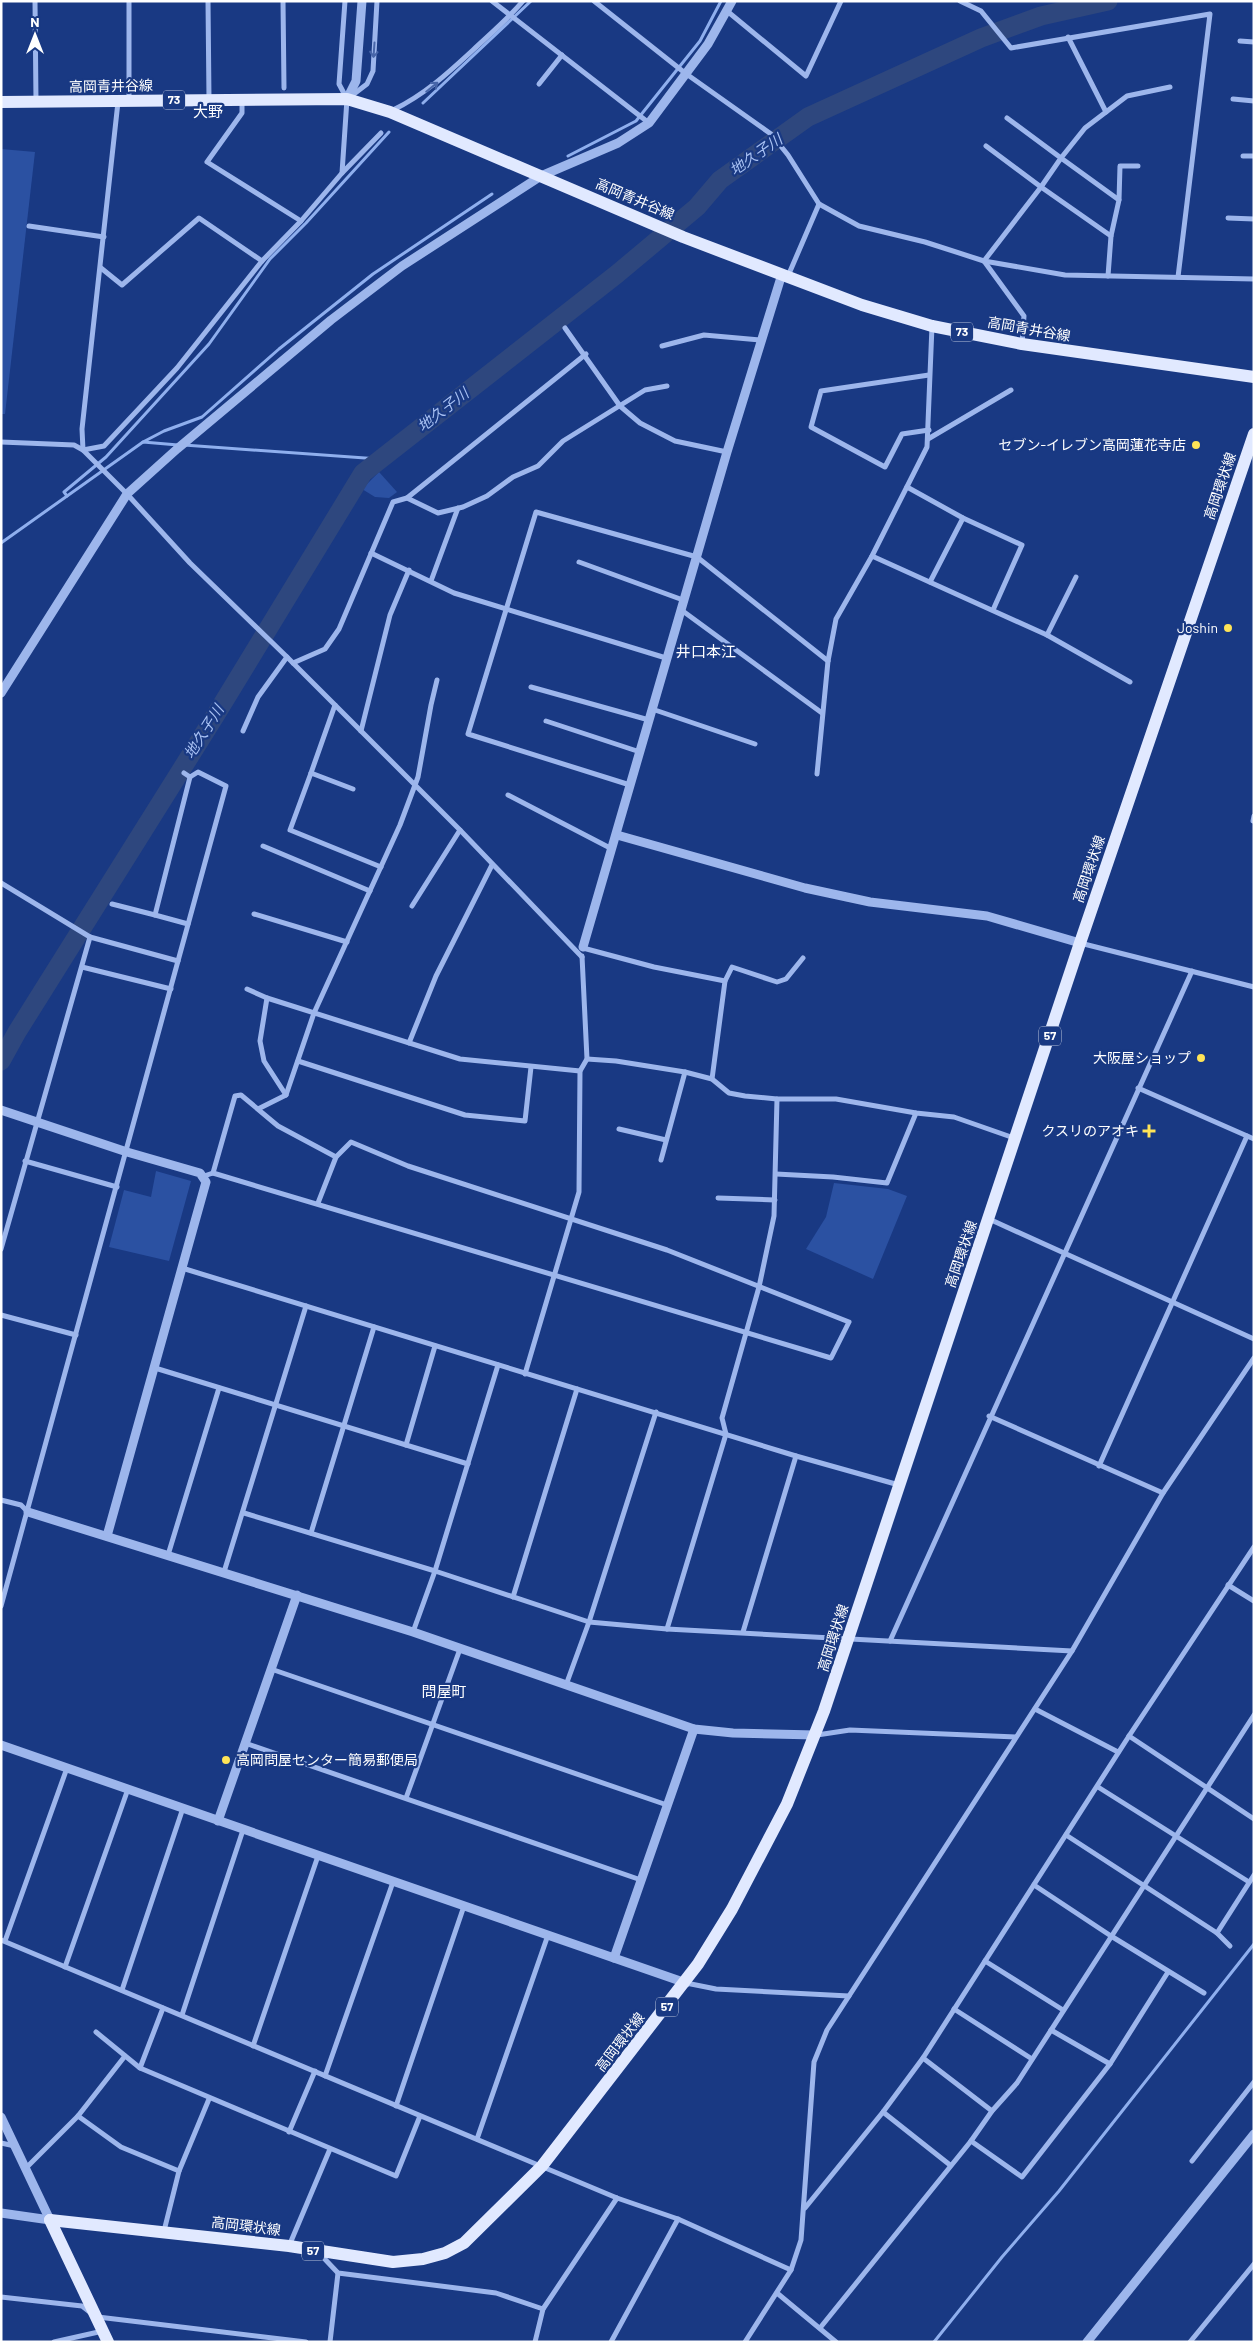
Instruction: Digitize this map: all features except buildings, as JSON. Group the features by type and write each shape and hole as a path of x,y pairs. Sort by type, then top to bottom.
{"main road":[{"name":"高岡青井谷線","path":"1,102 348,99 390,112 682,236 862,305 932,326 1022,344 1254,377"},
{"name":"高岡環状線","path":"50,2220 289,2246 393,2262 423,2259 445,2253 464,2243 542,2166 686,1983 732,1910 786,1804 815,1735 1016,1139 1080,942 1254,434"},
{"path":"50,2220 106,2336"}],"street":[{"path":"35,1 36,103"},
{"path":"83,450 82,429 104,237 124,102 129,1"},
{"path":"208,1 209,99"},
{"path":"283,1 284,88"},
{"path":"345,1 339,84 348,99"},
{"path":"342,173 348,99 356,81 362,1"},
{"path":"348,99 366,84 373,71 377,1"},
{"path":"492,1 647,122"},
{"path":"390,112 415,100 431,88 510,16 523,1"},
{"path":"594,1 684,72 771,134 786,153 818,204 859,226 925,242 984,261 1065,275 1254,279"},
{"path":"1,693 128,494 177,449 330,320 402,266 542,176 618,143 647,122 684,72 708,44 732,1"},
{"path":"727,11 806,76 841,1"},
{"path":"960,1 981,11 1011,48 1210,14 1178,277"},
{"path":"1068,37 1106,112"},
{"path":"1240,41 1254,42"},
{"path":"539,84 562,55"},
{"path":"984,261 1085,128 1127,96 1170,87"},
{"path":"242,99 242,114 207,162 301,221"},
{"path":"1233,99 1254,101"},
{"path":"1007,118 1119,200"},
{"path":"83,450 104,446 188,356 262,261 381,133"},
{"path":"986,146 1111,236"},
{"path":"1243,156 1254,156"},
{"path":"1108,276 1111,236 1119,200 1120,166 1138,166"},
{"path":"525,1374 579,1192 580,1071 587,1059 583,947 760,340 785,275 818,204"},
{"path":"101,268 122,285 199,218 262,261"},
{"path":"1228,218 1254,220"},
{"path":"29,226 104,237"},
{"path":"984,261 1024,316 1022,344"},
{"path":"817,774 828,660 836,619 872,556 927,447 932,326"},
{"path":"565,328 586,354 620,406 640,423 675,441 726,452"},
{"path":"662,346 704,335 760,340"},
{"path":"293,663 325,649 338,629 393,502 407,498 586,354"},
{"path":"929,375 821,391 811,427 885,466 902,434 929,430"},
{"path":"407,498 438,513 458,508 487,496 513,477 538,466 563,440 645,390 667,386"},
{"path":"928,440 1011,390"},
{"path":"1,442 74,445 83,450 128,494 190,563 460,830 582,957"},
{"path":"907,487 963,518 1022,545 993,610"},
{"path":"431,581 458,508"},
{"path":"630,785 468,734 536,512 697,557 828,660"},
{"path":"930,582 963,518"},
{"path":"370,553 454,592 666,658"},
{"path":"872,556 1047,635 1130,682"},
{"path":"579,562 682,605 822,713"},
{"path":"360,731 390,615 409,570"},
{"path":"1047,635 1076,577"},
{"path":"243,731 258,697 287,657"},
{"path":"258,1109 286,1095 314,1013 400,825 413,784 418,777 430,705 438,680"},
{"path":"531,687 649,720"},
{"path":"335,705 290,830 381,867"},
{"path":"652,709 755,744"},
{"path":"546,721 640,752"},
{"path":"1,1606 226,786 198,772 190,777 155,915"},
{"path":"311,772 353,789"},
{"path":"184,773 190,777"},
{"path":"508,795 613,849"},
{"path":"412,906 460,830"},
{"path":"617,835 806,888 870,902 987,916 1254,987"},
{"path":"263,846 370,891"},
{"path":"409,1042 436,976 492,865"},
{"path":"1,883 88,936 178,961"},
{"path":"112,904 188,924"},
{"path":"254,914 347,942"},
{"path":"1,1249 82,967 88,936"},
{"path":"583,947 654,967 725,981"},
{"path":"712,1079 725,981 732,967 777,982 786,979 803,958"},
{"path":"82,967 171,989"},
{"path":"890,1641 1192,971"},
{"path":"247,989 267,998 460,1059 580,1071"},
{"path":"267,998 260,1041 264,1061 286,1095"},
{"path":"587,1059 616,1061 685,1072 712,1079 729,1093 777,1100 836,1099 916,1113 954,1117 1016,1139"},
{"path":"298,1061 465,1115 525,1121 530,1067"},
{"path":"661,1160 685,1072"},
{"path":"1138,1088 1254,1139"},
{"path":"213,1173 235,1096 241,1095 278,1126 336,1157"},
{"path":"667,1629 726,1434 722,1418 759,1287 774,1216 777,1100"},
{"path":"1,1110 127,1152 200,1173 204,1176 206,1182 107,1536"},
{"path":"776,1174 887,1182 916,1113"},
{"path":"619,1129 666,1140"},
{"path":"1099,1466 1247,1136"},
{"path":"204,1176 213,1173 318,1203 832,1358 848,1322 668,1250 408,1166 351,1142 336,1157 318,1203"},
{"path":"25,1162 117,1187"},
{"path":"718,1198 775,1200"},
{"path":"989,1219 1254,1339"},
{"path":"182,1268 525,1374 656,1412 796,1456 899,1485"},
{"path":"224,1572 277,1406 306,1306"},
{"path":"1,1315 76,1335"},
{"path":"311,1533 374,1327"},
{"path":"406,1445 435,1346"},
{"path":"745,2342 791,2270 801,2240 805,2208 814,2062 827,2030 1072,1651 1163,1494 1254,1358"},
{"path":"413,1632 435,1571 498,1365"},
{"path":"155,1368 468,1464"},
{"path":"168,1555 219,1388"},
{"path":"514,1597 578,1389"},
{"path":"566,1685 656,1412"},
{"path":"990,1416 1163,1494"},
{"path":"743,1632 796,1456"},
{"path":"1,1500 22,1505 28,1512 413,1632 694,1729 734,1733 815,1735 850,1730 1016,1737"},
{"path":"244,1513 435,1571 588,1622 667,1629 1072,1651"},
{"path":"805,2208 883,2112 923,2058 1098,1787 1118,1752 1254,1547"},
{"path":"1228,1585 1254,1601"},
{"path":"218,1821 296,1595"},
{"path":"406,1798 460,1649"},
{"path":"271,1669 667,1805"},
{"path":"1035,1709 1118,1752"},
{"path":"820,2328 971,2141 992,2111 1017,2084 1142,1886 1254,1716"},
{"path":"614,1958 694,1729"},
{"path":"1129,1736 1254,1819"},
{"path":"245,1743 642,1880"},
{"path":"1,1745 686,1983 716,1989 849,1996"},
{"path":"67,1768 3,1941 617,2198 678,2219 791,2270"},
{"path":"1098,1787 1249,1882"},
{"path":"65,1967 128,1789"},
{"path":"122,1990 183,1808"},
{"path":"182,2016 243,1830"},
{"path":"1066,1835 1217,1933 1230,1946"},
{"path":"253,2046 318,1856"},
{"path":"1217,1933 1254,1875"},
{"path":"325,2076 393,1882"},
{"path":"1034,1885 1111,1936 1204,1993"},
{"path":"396,2106 464,1906"},
{"path":"477,2139 548,1934"},
{"path":"985,1961 1064,2010"},
{"path":"971,2141 1022,2177 1110,2064 1168,1972"},
{"path":"140,2068 163,2008"},
{"path":"954,2010 1032,2059"},
{"path":"1051,2030 1110,2064"},
{"path":"96,2032 140,2068 209,2099 396,2176 420,2116"},
{"path":"24,2169 78,2116 125,2056"},
{"path":"923,2058 992,2111"},
{"path":"290,2132 316,2072"},
{"path":"1192,2161 1254,2082"},
{"path":"164,2231 179,2171 209,2099"},
{"path":"883,2112 950,2166"},
{"path":"78,2116 122,2148 179,2171"},
{"path":"1,2117 24,2169 50,2220"},
{"path":"1087,2342 1254,2134"},
{"path":"1,2143 14,2146"},
{"path":"289,2246 330,2149"},
{"path":"536,2342 543,2309 617,2198"},
{"path":"1,2213 50,2220"},
{"path":"611,2342 678,2219"},
{"path":"317,2251 338,2273 496,2293 543,2309"},
{"path":"1190,2342 1254,2264"},
{"path":"330,2342 338,2273"},
{"path":"777,2293 836,2342"},
{"path":"1,2297 82,2306 97,2317 306,2342"},
{"path":"54,2342 106,2336"}],"shaded area":[{"path":"1,149 35,152 5,414 1,414"},
{"path":"379,472 397,492 389,498 375,497 362,489"},
{"path":"156,1171 191,1181 169,1261 109,1247 124,1190 151,1197"},
{"path":"834,1183 888,1189 907,1196 873,1279 806,1249 826,1217"}],"waterway":[{"path":"423,103 531,1"},
{"path":"568,156 636,121 700,41 721,1"},
{"name":"地久子川","path":"1,1061 17,1032 215,716 363,473 617,274 697,207 720,180 808,117 981,38 1041,16 1108,1"},
{"path":"67,496 64,492 106,457 209,344 270,259 306,223 389,132"},
{"path":"143,442 164,431 202,417 279,349 373,274 492,194"},
{"path":"1,543 143,442 178,445"},
{"path":"184,445 379,459"},
{"path":"934,2342 1002,2257 1059,2191 1254,1944"}],"place":[{"name":"セブン-イレブン高岡蓮花寺店","path":"1196,445"},
{"name":"Joshin","path":"1228,628"},
{"name":"大阪屋ショップ","path":"1201,1058"},
{"name":"クスリのアオキ","path":"1149,1131"},
{"name":"高岡問屋センター簡易郵便局","path":"226,1760"}],"district":[{"name":"大野","path":"208,112"},
{"name":"井口本江","path":"706,652"},
{"name":"問屋町","path":"444,1692"}]}
